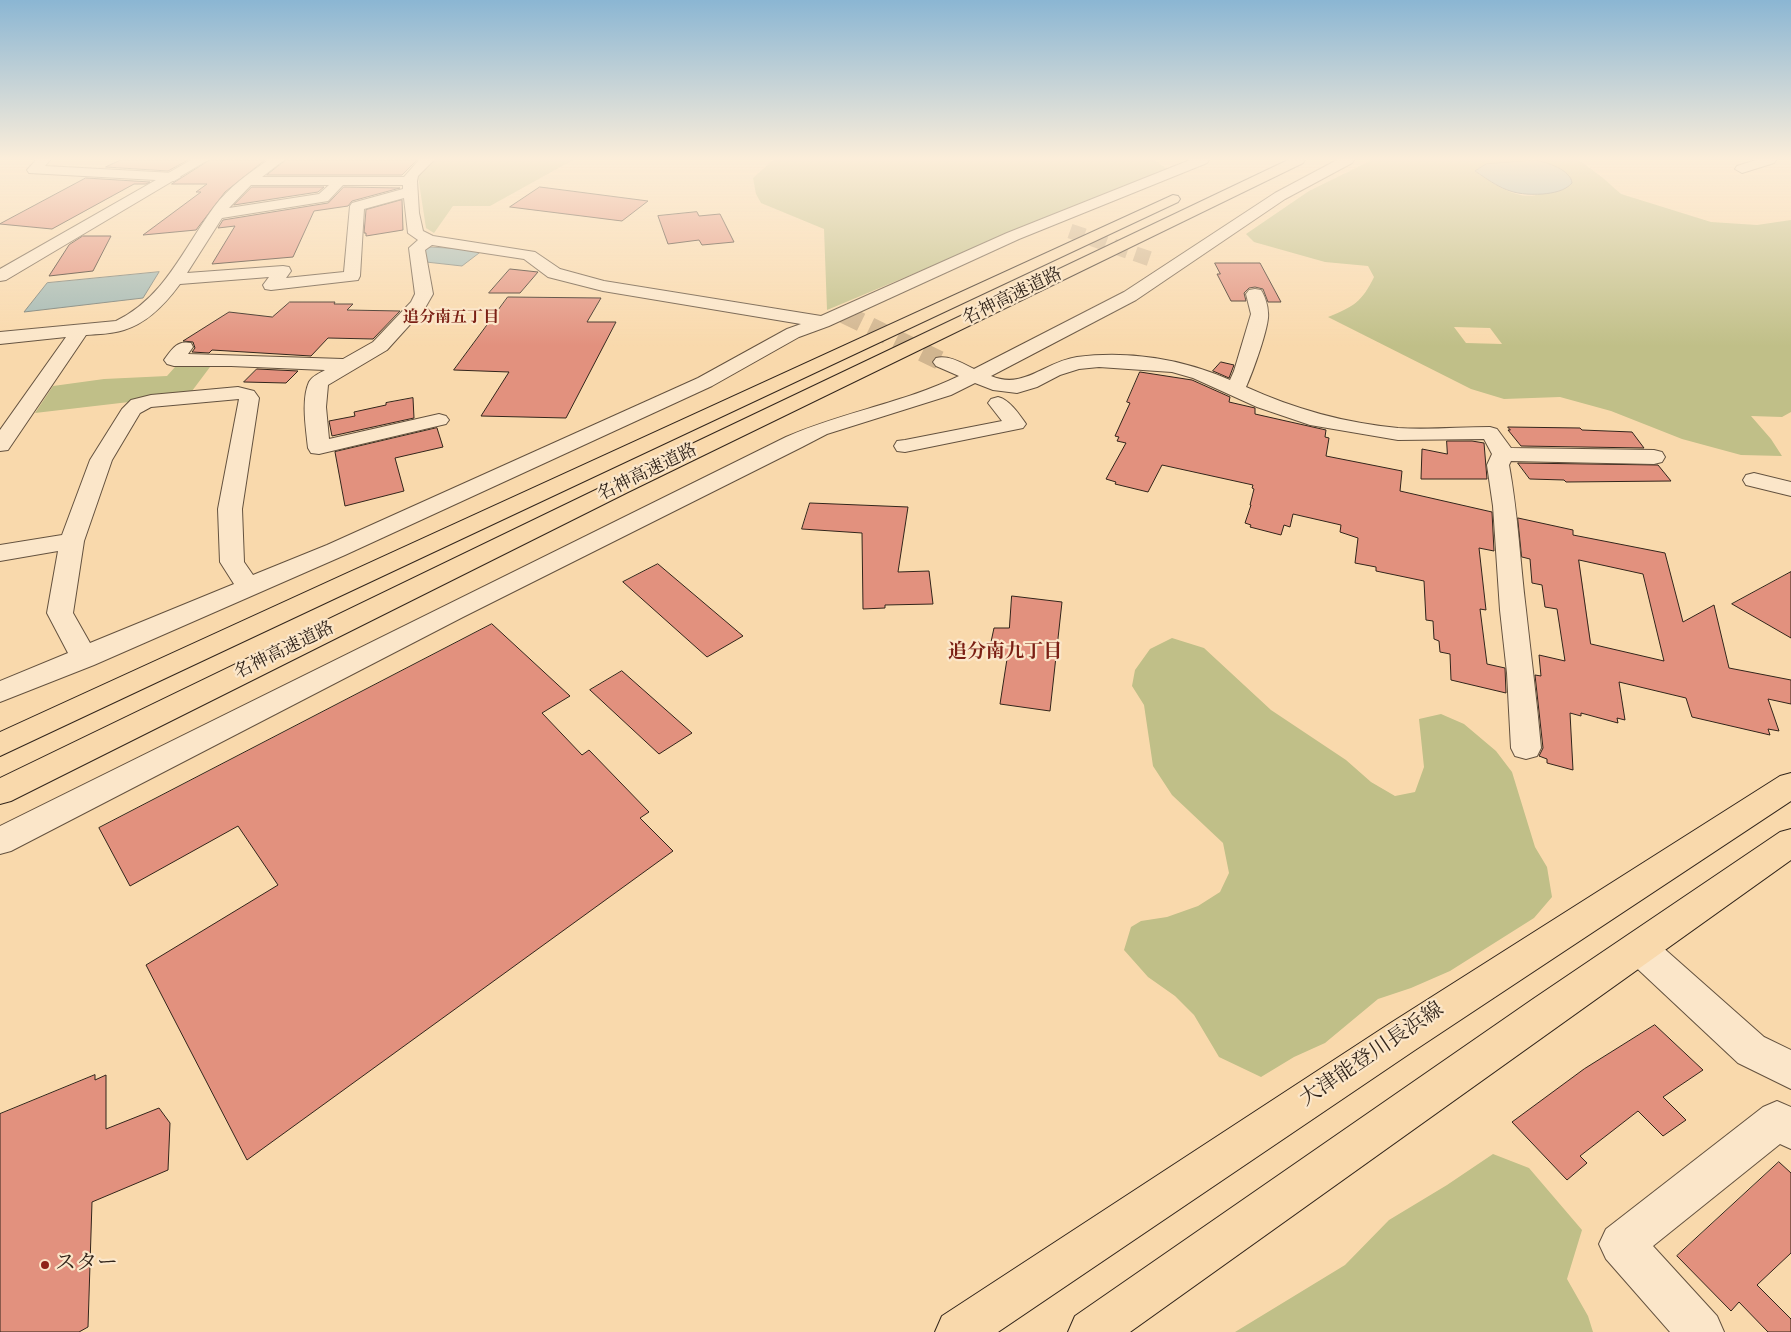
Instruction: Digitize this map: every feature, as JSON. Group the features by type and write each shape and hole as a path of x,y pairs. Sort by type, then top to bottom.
{"main road":[{"name":"名神高速道路","path":"0,745 1123,222"},
{"name":"名神高速道路","path":"0,792 620,487 1169,222"},
{"name":"大津能登川長浜線","path":"958,1332 1402,1037 1791,785"},
{"path":"1091,1332 1791,842"}],"street":[{"path":"0,276 95,222"},
{"path":"3,342 120,326 130,322 156,303 213,222"},
{"path":"174,279 283,271 271,285 352,276 356,222"},
{"path":"415,222 416,232 428,240 438,243 492,248 529,255 554,273 758,332 793,333 823,322 1005,240 1050,222"},
{"path":"0,842 454,611 689,496 794,442 820,430 944,391 1024,352 1130,296 1165,264 1237,222"},
{"path":"1046,224 1070,231"},
{"path":"428,240 417,248 424,294 419,304 380,346 319,382 316,395 315,418 319,448 439,420"},
{"path":"1235,389 1244,371 1260,314 1255,294"},
{"path":"0,692 249,588 705,382 758,332 823,322"},
{"path":"1068,328 1077,344 1088,353 1104,360"},
{"path":"1,441 80,330"},
{"path":"184,347 174,360 230,360 346,365"},
{"path":"943,362 993,384 1017,387 1030,384 1067,365 1104,360 1174,366 1296,415 1372,431 1398,434 1490,433 1500,444 1503,454 1498,466 1505,506 1513,610 1521,673 1526,748"},
{"path":"84,658 60,613 72,541 101,460 132,409 138,404 151,401 238,393 247,395 249,398 230,509 232,562 249,588"},
{"path":"905,446 1016,424 998,403"},
{"path":"1503,454 1654,457"},
{"path":"1754,480 1791,488"},
{"path":"0,553 72,541"},
{"path":"1639,948 1751,1050 1791,1070"},
{"path":"1701,1332 1621,1244 1777,1121 1791,1129"}],"shaded area":[{"path":"425,222 442,222 434,233 426,228"},
{"path":"807,222 1037,222 827,310 824,229"},
{"path":"1263,222 1713,222 1757,225 1791,222 1791,412 1782,417 1751,416 1771,439 1782,456 1741,455 1682,439 1611,411 1560,397 1504,399 1471,389 1328,317 1350,307 1361,298 1374,277 1368,266 1325,262 1254,242 1246,234","holes":["1454,327 1490,328 1502,344 1466,343"]},
{"path":"185,363 213,363 189,395 35,413 53,386 104,379 167,376 175,367"},
{"path":"1172,638 1204,648 1271,710 1346,760 1371,782 1395,796 1415,792 1424,767 1419,719 1441,714 1464,724 1496,751 1512,772 1535,847 1547,867 1552,897 1534,918 1450,971 1411,988 1378,999 1325,1043 1294,1057 1261,1077 1219,1057 1194,1015 1175,996 1148,977 1124,950 1131,927 1141,921 1167,917 1198,906 1220,892 1229,873 1223,843 1172,795 1153,766 1144,705 1132,686 1135,670 1150,649"},
{"path":"1493,1154 1529,1168 1582,1230 1567,1279 1588,1316 1593,1332 1235,1332 1345,1265 1389,1220 1447,1185"}],"water":[{"path":"429,247 483,250 462,266 426,262 425,251"},
{"path":"159,272 143,298 24,312 47,283"}],"building":[{"path":"3,222 64,222 52,229 0,224"},
{"path":"160,222 202,222 196,230 143,235"},
{"path":"222,222 309,222 293,257 212,264 235,226 218,228"},
{"path":"365,222 403,222 403,230 366,236 366,233 364,233"},
{"path":"660,222 724,222 734,242 702,245 699,240 668,244"},
{"path":"83,236 111,236 93,271 49,276 69,245"},
{"path":"1215,263 1260,263 1281,302 1268,302 1263,289 1255,287 1249,288 1244,293 1246,301 1231,301 1217,274 1220,274"},
{"path":"510,269 538,272 520,293 489,293"},
{"path":"508,297 601,298 587,322 616,322 566,418 481,416 509,372 454,370"},
{"path":"290,302 335,302 334,304 353,304 347,310 400,311 373,339 328,338 311,356 212,350 209,353 192,352 195,348 193,342 183,341 229,312 272,317"},
{"path":"1221,362 1234,365 1229,378 1213,371"},
{"path":"257,369 298,371 286,383 244,382"},
{"path":"1140,372 1192,380 1230,397 1229,402 1255,408 1255,414 1326,430 1325,437 1329,438 1326,456 1402,471 1400,491 1492,512 1494,551 1479,548 1486,610 1480,609 1487,664 1505,668 1506,693 1451,680 1450,654 1440,652 1439,641 1434,639 1433,621 1426,620 1424,581 1376,571 1376,567 1355,563 1358,538 1340,532 1341,525 1293,514 1290,527 1284,525 1281,535 1250,527 1251,525 1245,523 1251,505 1253,485 1162,465 1148,492 1115,484 1116,482 1106,479 1126,443 1117,441 1119,437 1115,436 1130,403 1127,402"},
{"path":"413,398 414,418 332,436 329,421 355,416 354,412 386,405 386,403"},
{"path":"1508,427 1580,428 1582,430 1632,432 1644,448 1521,446 1508,430 1510,430"},
{"path":"437,428 443,447 395,458 404,491 345,506 335,452"},
{"path":"1447,441 1484,443 1487,479 1421,479 1422,449 1447,454"},
{"path":"1518,463 1658,465 1671,481 1566,482 1564,480 1530,479"},
{"path":"810,503 908,507 898,572 929,571 933,604 885,605 885,608 863,609 862,533 802,529"},
{"path":"1518,518 1573,530 1573,535 1665,553 1683,622 1714,605 1729,668 1791,680 1791,704 1768,699 1779,731 1768,729 1770,735 1692,717 1686,698 1619,682 1625,720 1617,718 1618,723 1581,713 1581,716 1570,713 1573,770 1547,763 1547,759 1539,756 1543,748 1535,675 1541,676 1539,655 1565,661 1557,609 1545,607 1542,585 1532,583 1530,559 1522,557","holes":["1579,560 1643,574 1664,661 1591,644"]},
{"path":"658,564 743,636 707,657 623,582"},
{"path":"1791,572 1791,638 1732,604"},
{"path":"1012,596 1062,602 1050,711 1000,704 1007,659 988,656 994,628 1009,628"},
{"path":"492,624 570,696 542,713 582,755 589,750 649,812 640,818 673,851 247,1160 146,965 278,885 238,826 130,886 99,828"},
{"path":"622,671 692,733 659,754 590,690"},
{"path":"1655,1025 1703,1070 1663,1097 1686,1120 1663,1136 1638,1111 1580,1156 1587,1163 1567,1180 1512,1122 1584,1069"},
{"name":"スター","path":"95,1075 95,1080 106,1075 106,1129 159,1108 170,1123 168,1170 92,1202 88,1327 79,1332 0,1332 0,1114"},
{"path":"1779,1162 1791,1173 1791,1253 1757,1285 1791,1319 1791,1332 1768,1332 1739,1302 1731,1311 1677,1256"}],"tunnel":[{"path":"1070,231 1156,261"},
{"path":"844,314 943,362"}],"place":[{"name":"スター","path":"45,1265"}],"district":[{"name":"追分南五丁目","path":"451,319"},
{"name":"追分南九丁目","path":"1005,654"}]}
